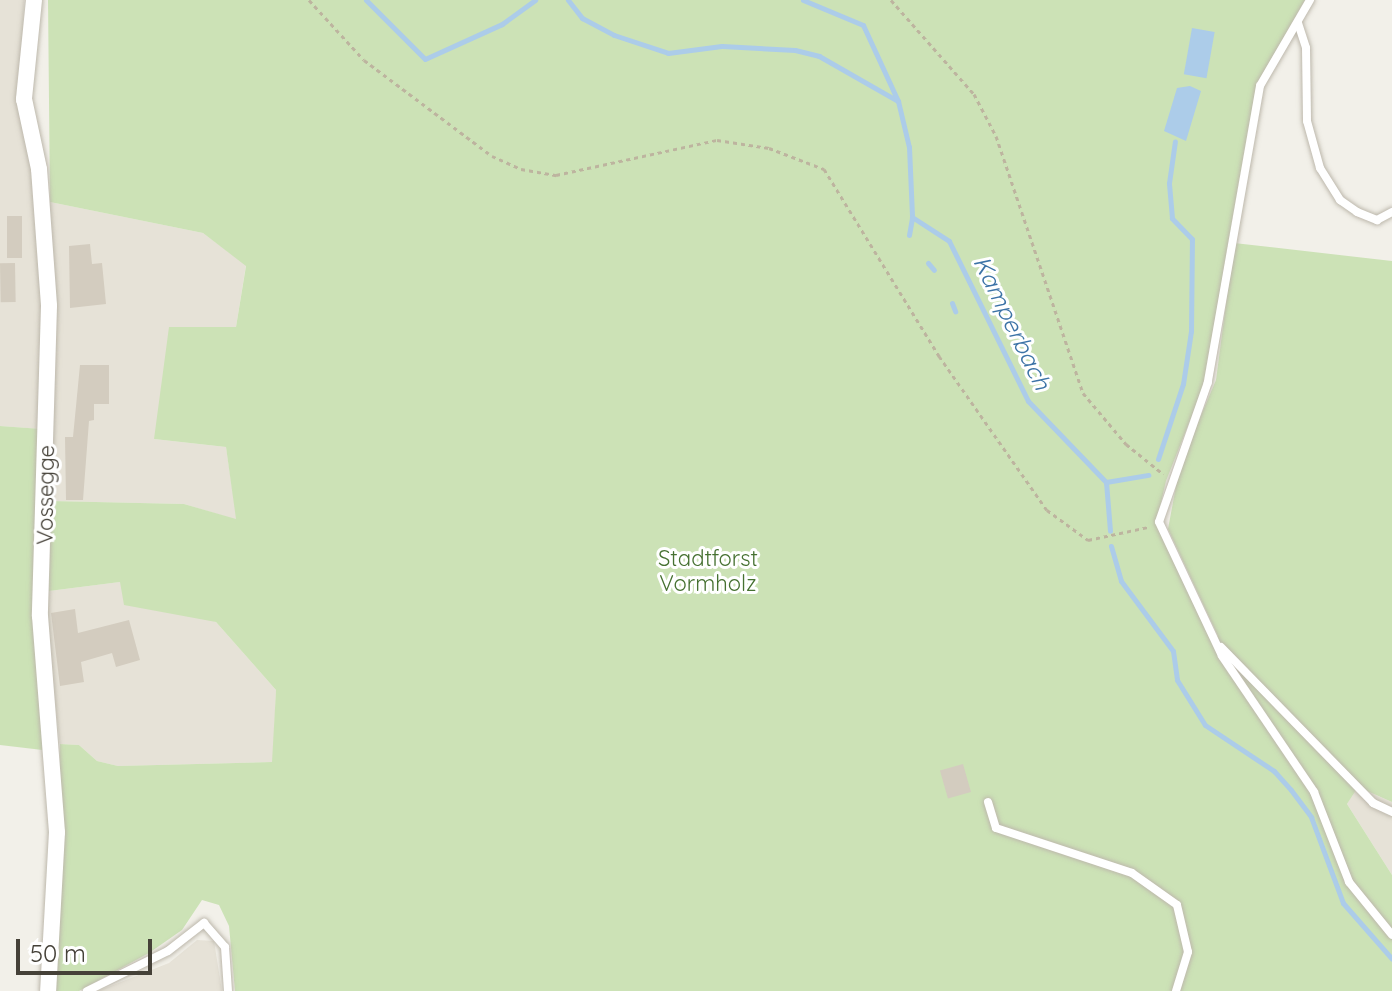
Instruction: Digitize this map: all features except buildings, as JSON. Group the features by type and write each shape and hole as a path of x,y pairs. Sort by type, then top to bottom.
{"street":[{"name":"Vossegge","path":"34,0 24,99 39,169 49,306 40,616 57,832 48,991"}],"lane":[{"path":"1310,0 1260,86 1208,382 1170,479 1159,522 1249,701 1314,792 1349,882 1392,935"},
{"path":"1298,23 1306,48 1307,121 1320,168 1340,200 1357,212 1377,220 1392,212"},
{"path":"1221,647 1373,803 1392,812"},
{"path":"988,802 996,828 1132,873 1177,905 1188,952 1176,991"},
{"path":"87,991 168,951 204,923 225,947 228,991"}],"path":[{"path":"309,0 364,60 492,156 521,169 556,175 717,140 769,148 824,169 939,356 1047,510 1088,540 1123,537 1159,522"},
{"path":"891,0 974,94 996,136 1083,393 1126,444 1170,479"}],"shaded area":[{"path":"0,0 24,0 20,113 31,158 42,304 41,429 0,426"},
{"path":"50,202 203,233 246,265 236,327 154,439 226,447 237,520 184,504 51,501"},
{"path":"120,582 216,622 276,690 273,762 118,766 97,761 79,745 60,744 45,616 49,591"},
{"path":"1357,787 1392,802 1392,875 1347,804"},
{"path":"197,940 214,941 222,991 98,991 169,963"}],"green space":[{"name":"Stadtforst Vormholz","path":"48,0 1305,0 1257,84 1206,380 1166,481 1156,524 1213,638 1218,636 1168,529 1180,465 1216,380 1234,243 1392,261 1392,802 1358,787 1347,804 1392,875 1392,991 235,991 229,926 219,905 202,900 182,930 149,953 79,991 55,991 60,744 79,745 97,761 118,766 272,762 276,690 216,622 124,605 120,582 49,591 51,501 184,504 236,519 226,447 154,439 169,327 236,327 246,266 203,233 50,202"},
{"path":"0,426 42,429 51,751 0,745"}],"water":[{"path":"1192,28 1215,32 1206,78 1184,74"},
{"path":"1190,86 1201,91 1186,141 1164,131 1177,88"}],"waterway":[{"name":"Kamperbach","path":"366,0 425,59 502,24 535,0"},
{"name":"Kamperbach","path":"568,0 582,18 614,35 668,53 722,46 795,50 819,56 898,101 909,147 912,217 949,241 1028,401 1106,482 1110,531"},
{"path":"803,0 863,25 898,101"},
{"path":"1158,459 1183,384 1191,331 1192,239 1172,218 1169,183 1175,141"},
{"path":"909,235 912,218"},
{"path":"928,263 934,270"},
{"path":"952,303 955,311"},
{"path":"1106,482 1148,475"},
{"name":"Kamperbach","path":"1111,546 1121,581 1173,651 1177,680 1205,725 1274,771 1291,790 1311,817 1343,903 1392,959"}]}
